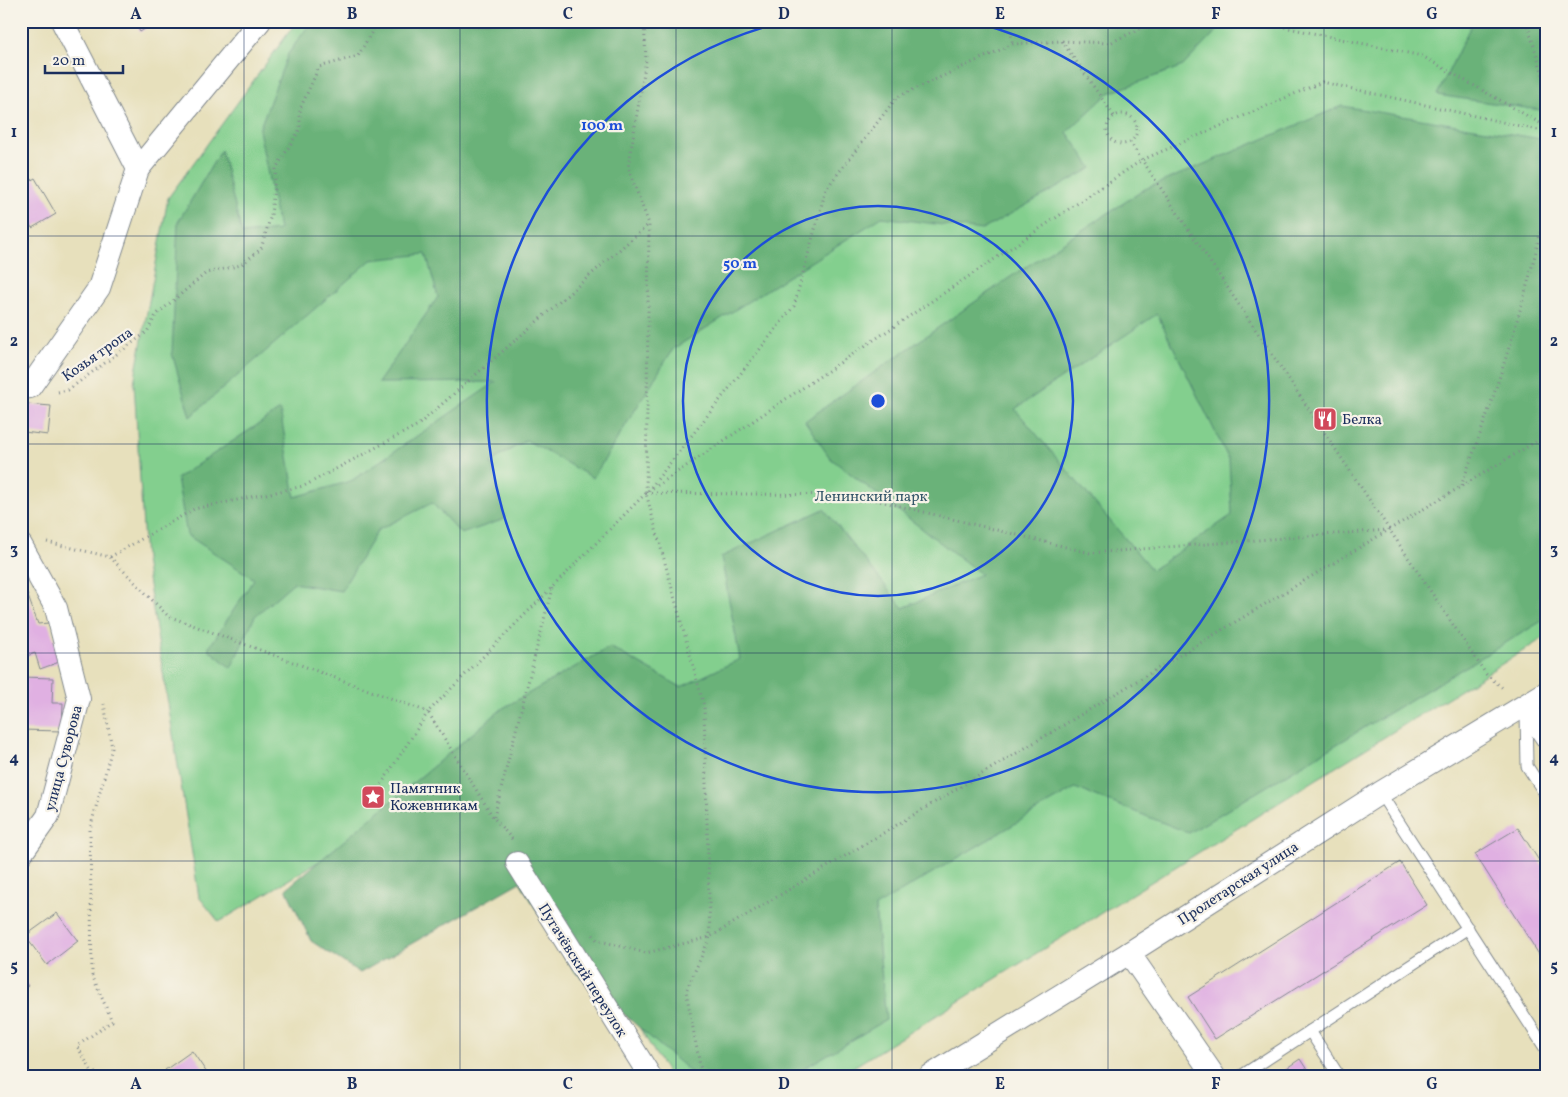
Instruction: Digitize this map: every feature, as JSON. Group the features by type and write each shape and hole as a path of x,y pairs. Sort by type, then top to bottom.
{"street":[{"path":"62,21 138,169"},
{"path":"25,388 99,288 138,169 260,21"},
{"name":"улица Суворова","path":"21,854 48,816 79,699 56,608 30,543"},
{"name":"Пролетарская улица","path":"930,1076 1129,953 1380,793 1547,692"},
{"path":"1525,706 1547,738"},
{"name":"Пугачёвский переулок","path":"517,855 650,1076"},
{"path":"1129,953 1214,1076"}],"lane":[{"path":"1525,706 1527,766 1547,797"},
{"path":"1380,793 1547,1051"},
{"path":"1241,1076 1468,928"},
{"path":"1310,1031 1339,1076"}],"path":[{"name":"Козья тропа","path":"25,388 46,393 68,390 147,332 156,315 206,273 241,265 261,249 271,215 276,168 300,129 300,109 319,67 358,56 378,21"},
{"path":"644,21 646,60 628,168 649,224 646,493 704,706 710,937 686,991 702,1076"},
{"path":"1008,21 1013,44"},
{"path":"373,797 428,712 646,493 794,306 826,190 897,97 1013,44 1062,41 1110,43 1156,21"},
{"path":"1255,21 1422,56 1547,127"},
{"path":"1526,21 1547,87"},
{"path":"1062,41 1114,116"},
{"path":"646,493 1142,160 1322,82 1547,132"},
{"path":"1119,114 1129,116 1136,123 1137,134 1130,142 1121,145 1112,141 1109,137 1106,128 1114,116 1119,114"},
{"path":"1130,142 1486,674 1525,706"},
{"path":"1461,486 1489,412 1538,246 1547,204"},
{"path":"110,558 194,510 304,486 418,425 649,224"},
{"path":"591,933 597,940 646,953 710,937 1547,435"},
{"path":"646,493 854,495 1090,552 1389,530"},
{"path":"30,543 110,558 168,616 428,712 517,855"},
{"path":"493,817 552,588"},
{"path":"99,1076 91,1070 77,1046 112,1021 92,975 90,829 112,748 104,703"}],"green space":[{"name":"Ленинский парк","path":"297,21 1547,21 1547,636 839,1076 669,1076 479,764 219,922 199,897 145,560 134,383 168,198"},
{"path":"312,21 1226,21 1183,66 1109,93 1067,132 1092,168 982,230 882,217 673,349 593,478 526,440 491,462 505,519 461,534 432,503 378,530 341,591 293,583 255,616 231,668 208,649 254,579 187,535 177,478 280,410 295,497 351,481 496,382 378,383 438,297 426,254 371,260 190,417 172,353 178,222 221,150 242,234 279,230 259,130 288,54"},
{"path":"1473,21 1547,21 1547,111 1437,95"},
{"path":"1342,106 1547,140 1547,618 1189,833 1075,788 875,907 886,1020 791,1076 695,1076 573,970 520,882 360,973 311,941 286,889 503,708 610,647 681,687 740,659 721,557 824,509 903,608 981,574 830,458 805,421 1009,278 1145,189","holes":["1157,314 1229,460 1232,515 1152,570 1015,409"]}],"building":[{"path":"21,21 32,21 21,28"},
{"path":"134,21 157,21 140,32"},
{"path":"35,178 56,214 32,228 21,210 21,186"},
{"path":"27,404 51,406 48,435 24,432"},
{"path":"24,585 38,624 48,623 62,661 40,669 35,653 21,658 21,586"},
{"path":"21,677 53,678 52,703 63,703 62,731 21,730"},
{"path":"1518,828 1547,873 1547,967 1475,854"},
{"path":"1400,862 1427,905 1215,1039 1188,997"},
{"path":"57,913 78,941 47,965 25,936"},
{"path":"21,977 28,986 21,992"},
{"path":"192,1051 209,1076 169,1076 165,1070"},
{"path":"1300,1059 1311,1076 1275,1076"}],"place":[{"name":"Белка","path":"1325,419"},
{"name":"Памятник Кожевникам","path":"373,797"}]}
